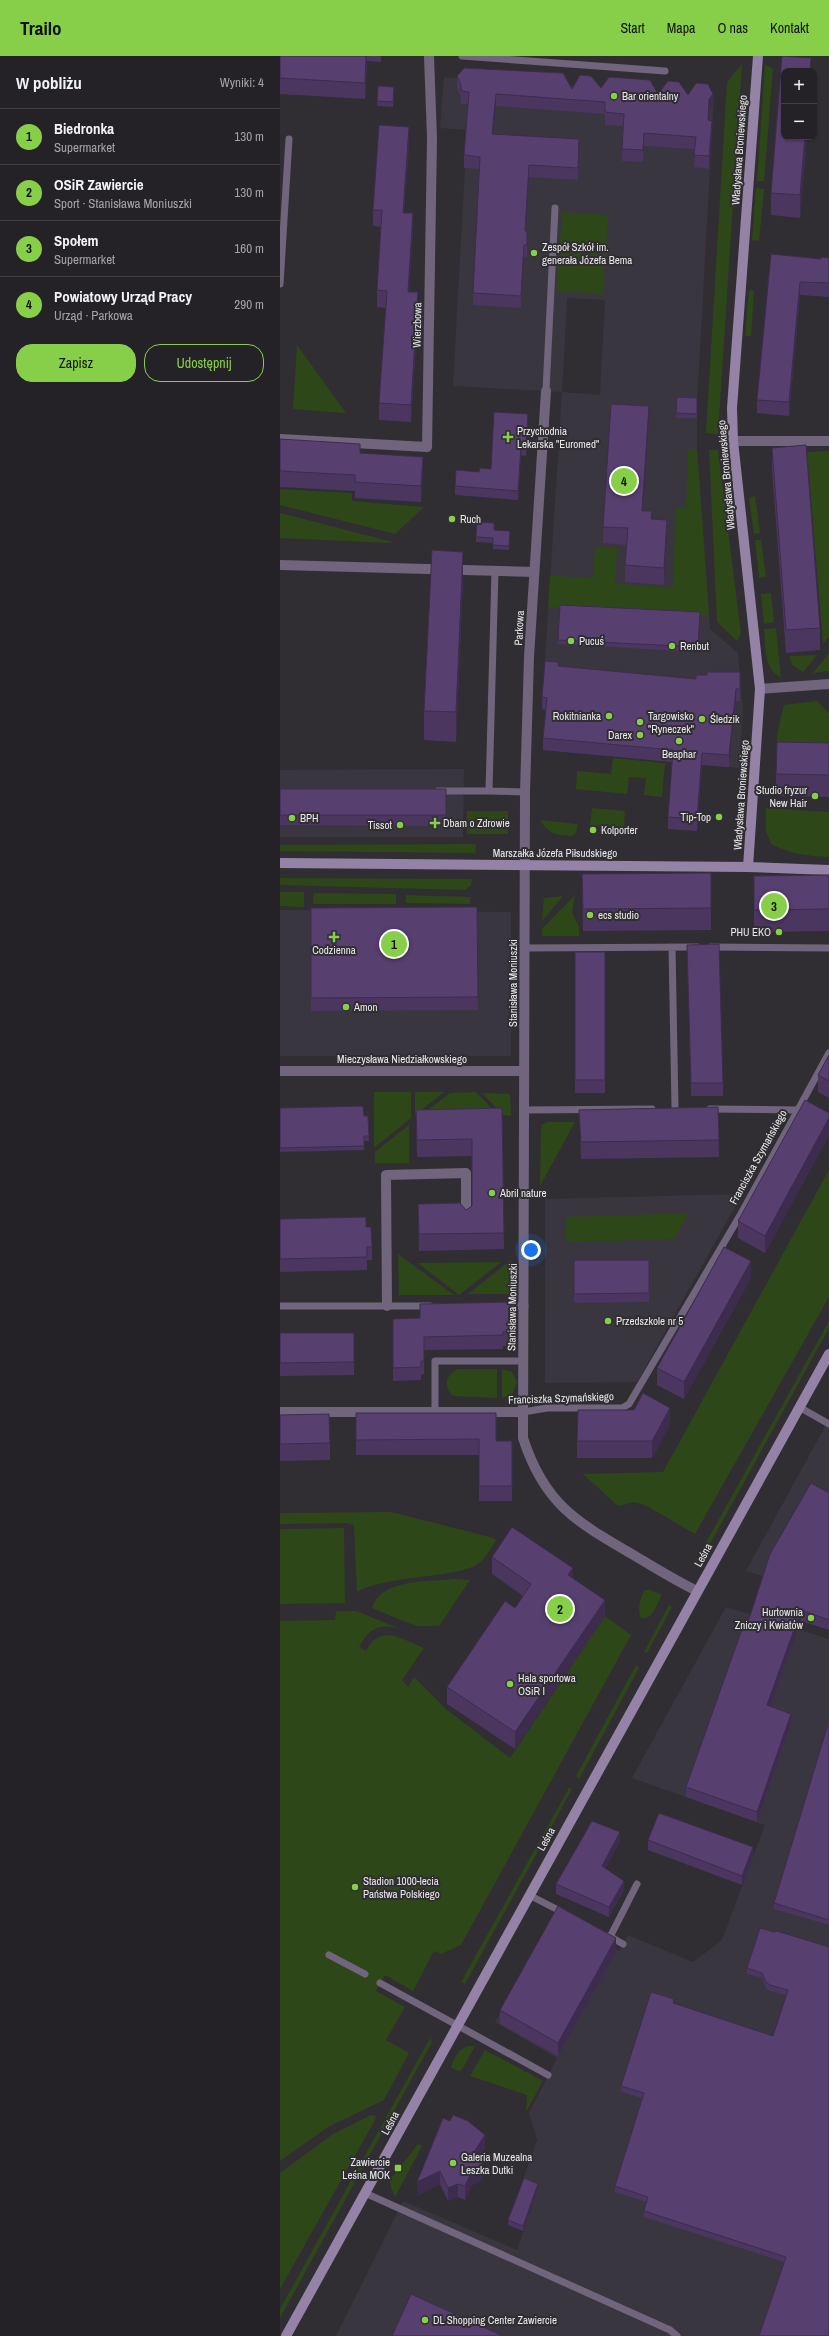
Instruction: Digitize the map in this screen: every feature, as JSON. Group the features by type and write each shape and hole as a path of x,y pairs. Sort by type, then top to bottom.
{"street":[{"name":"Wierzbowa","path":"280,439 427,447 432,138 429,56"},
{"name":"Władysława Broniewskiego","path":"748,867 760,689 733,441 732,408 758,56"},
{"name":"Parkowa","path":"524,865 525,792 534,572 546,391"},
{"path":"733,441 829,441"},
{"path":"280,565 534,572"},
{"path":"760,689 829,684"},
{"name":"Marszałka Józefa Piłsudskiego","path":"280,863 748,867 829,870"},
{"name":"Stanisława Moniuszki","path":"524,865 526,948 524,1071 525,1306 523,1438 527,1450 548,1490 569,1515 587,1528 697,1591"},
{"name":"Mieczysława Niedziałkowskiego","path":"280,1071 524,1071"},
{"path":"387,1306 386,1175 466,1173 466,1220"},
{"name":"Leśna","path":"286,2336 829,1354"},
{"name":"Franciszka Szymańskiego","path":"280,1412 523,1412"}],"lane":[{"path":"462,56 665,70"},
{"path":"280,284 289,139"},
{"path":"546,391 556,208"},
{"path":"490,791 495,571"},
{"path":"427,791 525,792"},
{"path":"668,1108 679,1108 672,947"},
{"path":"526,948 829,948"},
{"name":"Franciszka Szymańskiego","path":"523,1412 547,1408 622,1408 629,1404 742,1212 829,1053"},
{"path":"524,1110 660,1108"},
{"path":"698,1109 797,1110"},
{"path":"280,1306 434,1306"},
{"path":"498,1306 525,1306"},
{"path":"435,1411 435,1361 524,1361"},
{"path":"799,1407 829,1424"},
{"path":"610,1937 637,1884"},
{"path":"529,1895 575,1919"},
{"path":"601,1932 623,1944"},
{"path":"328,1955 365,1974"},
{"path":"380,1983 548,2075"},
{"path":"365,2193 670,2330 677,2336"}],"shaded area":[{"path":"444,77 714,95 697,402 697,449 710,629 738,653 743,711 739,768 543,750 547,710 542,709 562,392 453,386 467,130 440,128","holes":["567,298 605,300 600,395 562,392"]},
{"path":"464,769 463,837 280,837 280,770"},
{"path":"280,910 511,912 511,1056 280,1056"},
{"name":"Przedszkole nr 5","path":"742,1194 637,1382 545,1383 545,1199"},
{"path":"829,1419 829,1598 746,1571"},
{"path":"726,1607 829,1639 829,2336 336,2336 403,2201 517,2250 537,2191 521,2185 537,2140 529,2113 557,2058 495,2022 557,1916 619,1951 628,1935 693,1962 722,1940 765,1825 632,1778"}],"green space":[{"path":"742,64 717,434 706,433 727,82"},
{"path":"765,64 773,69 764,181 757,181"},
{"path":"756,188 764,189 759,241 752,240"},
{"path":"562,212 608,215 603,294 557,291"},
{"path":"749,290 754,291 751,336 745,336"},
{"path":"297,345 346,413 293,409"},
{"path":"688,449 697,449 709,615 548,607 550,576 593,578 595,547 617,548 615,584 673,587 676,508 686,508"},
{"path":"709,450 718,450 741,634 737,641 717,622"},
{"path":"829,451 829,636 823,644 807,452"},
{"path":"280,489 352,493 352,501 424,507 395,534 280,505"},
{"path":"755,496 760,533 754,534 749,498"},
{"path":"280,513 393,542 280,538"},
{"path":"755,540 761,540 766,577 759,578"},
{"path":"771,593 774,622 764,624 761,594"},
{"path":"776,628 781,678 771,669 766,656 764,629"},
{"path":"829,653 829,671 813,673"},
{"path":"817,655 803,672 792,665 789,656"},
{"path":"817,701 829,713 829,753 776,753 778,730 784,705"},
{"path":"613,758 665,763 662,797 644,795 646,778 629,777 627,794 576,789 577,771 611,774"},
{"path":"592,808 625,811 624,827 590,825"},
{"path":"766,808 829,812 829,857 799,854 771,844 766,831"},
{"path":"467,811 508,811 508,834 467,834"},
{"path":"540,820 578,824 576,833 572,836 553,833 543,825"},
{"path":"476,844 475,853 280,851 280,845"},
{"path":"280,878 472,879 471,885 465,890 280,885"},
{"path":"280,892 304,892 304,907 280,906"},
{"path":"314,893 396,894 396,904 313,904"},
{"path":"406,895 470,897 470,904 406,903"},
{"path":"575,895 572,912 579,927 579,936 542,936 542,929"},
{"path":"563,896 542,921 544,898"},
{"path":"374,1092 411,1092 411,1118 374,1148"},
{"path":"415,1092 444,1092 415,1115"},
{"path":"476,1092 499,1116 419,1117 450,1093"},
{"path":"482,1093 510,1094 511,1116 503,1115"},
{"path":"548,1122 575,1122 540,1186 541,1125"},
{"path":"409,1125 409,1163 375,1163 375,1152"},
{"path":"829,1170 829,1297 695,1534 645,1505 634,1502 618,1506 583,1474 663,1472"},
{"path":"689,1213 674,1239 566,1242 565,1217"},
{"path":"398,1254 454,1295 399,1295"},
{"path":"511,1260 511,1294 468,1294"},
{"path":"501,1262 459,1295 418,1263"},
{"path":"829,1321 829,1328 700,1562 693,1566"},
{"path":"458,1369 497,1369 497,1398 453,1396 448,1389 447,1381 450,1374"},
{"path":"502,1369 512,1372 517,1382 512,1395 502,1398"},
{"path":"391,1512 490,1537 496,1540 482,1561 473,1567 442,1574 387,1582 370,1586 357,1592 354,1525 346,1523 280,1524 280,1513"},
{"path":"344,1528 345,1603 280,1604 280,1529"},
{"path":"455,1579 470,1580 439,1626 416,1626 372,1608 377,1598 385,1591 395,1586 407,1583"},
{"path":"645,1590 651,1590 662,1595 652,1614 649,1617 641,1618 639,1611 640,1604"},
{"path":"669,1605 672,1607 647,1653 644,1652"},
{"name":"Stadion 1000-lecia Państwa Polskiego","path":"336,1611 356,1611 398,1628 385,1626 374,1629 366,1636 359,1647 366,1651 372,1642 378,1637 385,1635 399,1638 424,1648 402,1680 408,1687 414,1677 446,1709 510,1758 605,1616 631,1635 461,1945 441,1954 434,1951 413,1991 385,1975 376,1991 405,2007 386,2040 409,2053 384,2100 328,2127 280,2161 280,1621 335,1620"},
{"path":"636,1665 639,1668 579,1779 576,1776"},
{"path":"569,1788 572,1789 465,1984 461,1982"},
{"path":"430,2038 432,2042 280,2318 280,2309"},
{"path":"469,2046 475,2046 462,2070 458,2071 451,2067 460,2051"},
{"path":"485,2050 543,2081 526,2112 527,2095 470,2076"},
{"path":"371,2115 376,2116 375,2120 280,2289 280,2173 333,2134"},
{"path":"418,2144 422,2146 395,2197 391,2188 390,2180"}],"building":[{"path":"280,56 366,56 365,83 280,78"},
{"path":"782,56 811,58 810,68 781,68"},
{"path":"464,68 563,73 572,89 580,75 591,76 601,88 609,77 650,80 658,94 668,81 679,82 688,95 696,83 708,84 713,94 709,99 708,120 712,121 709,156 694,155 696,137 644,133 643,150 622,149 624,114 605,112 605,102 496,94 492,134 579,139 578,168 529,165 525,231 527,231 527,245 524,245 521,296 473,293 480,157 464,155 469,92 461,91 461,85 457,76"},
{"path":"781,68 781,140 805,140 800,195 771,193"},
{"path":"378,86 394,87 393,102 377,101"},
{"path":"379,125 409,127 403,213 413,213 408,292 418,292 411,405 379,403 387,291 377,290 382,210 373,210"},
{"path":"771,254 821,259 821,257 829,258 829,283 800,282 789,402 757,400"},
{"path":"677,397 697,398 697,414 676,413"},
{"path":"611,404 649,406 642,511 652,511 651,519 667,520 664,568 625,565 628,528 603,527"},
{"path":"494,412 528,414 526,447 521,446 518,491 455,486 456,470 479,472 480,468 491,469"},
{"path":"280,439 360,444 360,453 423,457 421,486 355,482 355,475 280,471"},
{"path":"806,445 820,628 786,630 772,448"},
{"path":"477,522 494,523 494,530 510,531 509,546 493,545 493,538 476,537"},
{"path":"432,550 463,552 456,712 424,711"},
{"path":"560,605 700,612 698,647 558,640"},
{"name":"Targowisko \"Ryneczek\"","path":"545,661 559,662 558,666 696,679 696,675 707,675 707,672 740,672 740,689 736,689 729,755 702,753 697,819 668,817 673,750 543,738 547,698 542,697"},
{"path":"777,742 829,743 829,775 776,774"},
{"path":"280,789 446,789 446,815 280,815"},
{"path":"711,873 711,908 583,909 582,874"},
{"path":"829,875 829,909 754,910 754,876"},
{"path":"477,907 478,997 311,998 311,908"},
{"path":"719,944 723,1083 691,1083 687,945"},
{"path":"575,952 605,952 605,1080 575,1080"},
{"path":"829,1055 829,1081 818,1075"},
{"path":"805,1100 829,1113 829,1118 765,1236 738,1221"},
{"path":"363,1106 364,1116 368,1116 369,1136 364,1136 364,1146 280,1148 280,1108"},
{"path":"718,1107 719,1140 581,1142 579,1110"},
{"path":"502,1108 504,1233 419,1234 418,1204 460,1203 466,1210 472,1206 472,1139 417,1140 416,1110"},
{"path":"366,1217 366,1227 371,1227 372,1247 367,1247 367,1257 280,1259 280,1219"},
{"path":"724,1247 751,1261 684,1382 657,1368"},
{"path":"574,1260 649,1260 649,1293 574,1294"},
{"path":"511,1302 511,1332 503,1332 503,1335 424,1337 424,1361 421,1361 421,1367 393,1368 393,1319 420,1318 420,1304"},
{"path":"280,1333 354,1333 354,1362 280,1363"},
{"path":"643,1393 670,1408 652,1441 577,1441 578,1410 634,1410"},
{"path":"356,1413 496,1413 496,1441 512,1441 512,1486 479,1486 479,1439 356,1440"},
{"path":"329,1414 330,1443 280,1444 280,1415"},
{"path":"811,1483 829,1493 829,1620 801,1610 767,1705 791,1714 757,1812 686,1787 746,1618 749,1619 770,1554"},
{"path":"512,1527 573,1568 568,1575 605,1600 515,1732 447,1687 505,1601 515,1608 531,1584 492,1557"},
{"path":"829,1721 829,1920 774,1903"},
{"path":"659,1813 753,1847 742,1876 648,1840"},
{"path":"592,1821 620,1832 602,1866 624,1881 609,1907 556,1884"},
{"path":"558,1906 616,1938 558,2043 500,2010"},
{"path":"760,1928 774,1932 777,1931 829,1947 829,2336 759,2336 786,2257 644,2211 648,2197 615,2186 644,2093 621,2086 651,1992 674,1999 673,2003 773,2036 788,1990 770,1985 766,1982 762,1973 747,1968"},
{"name":"Galeria Muzealna Leszka Dutki","path":"453,2115 468,2121 485,2135 474,2152 479,2154 483,2160 482,2166 471,2173 465,2186 458,2184 448,2188 440,2171 417,2182 443,2118 450,2121"},
{"path":"524,2178 538,2184 523,2226 508,2220"},
{"path":"411,2294 503,2336 392,2336"}],"place":[{"name":"Bar orientalny","path":"614,96"},
{"name":"Zespół Szkół im. generała Józefa Bema","path":"534,253"},
{"name":"Przychodnia Lekarska \"Euromed\"","path":"508,437"},
{"name":"Powiatowy Urząd Pracy","path":"624,481"},
{"name":"Ruch","path":"452,519"},
{"name":"Pucuś","path":"571,641"},
{"name":"Renbut","path":"672,646"},
{"name":"Rokitnianka","path":"609,716"},
{"name":"Śledzik","path":"702,719"},
{"name":"Targowisko \"Ryneczek\"","path":"640,722"},
{"name":"Darex","path":"640,735"},
{"name":"Beaphar","path":"679,741"},
{"name":"Studio fryzur New Hair","path":"815,796"},
{"name":"Tip-Top","path":"719,817"},
{"name":"BPH","path":"292,818"},
{"name":"Dbam o Zdrowie","path":"435,823"},
{"name":"Tissot","path":"400,825"},
{"name":"Kolporter","path":"593,830"},
{"name":"Społem","path":"774,906"},
{"name":"ecs studio","path":"590,915"},
{"name":"PHU EKO","path":"779,932"},
{"name":"Codzienna","path":"334,937"},
{"name":"Biedronka","path":"394,944"},
{"name":"Amon","path":"346,1007"},
{"name":"Abril nature","path":"492,1193"},
{"name":"Przedszkole nr 5","path":"608,1321"},
{"name":"OSiR Zawiercie","path":"560,1609"},
{"name":"Hurtownia Zniczy i Kwiatów","path":"811,1618"},
{"name":"Hala sportowa OSiR I","path":"510,1684"},
{"name":"Stadion 1000-lecia Państwa Polskiego","path":"355,1887"},
{"name":"Galeria Muzealna Leszka Dutki","path":"453,2163"},
{"name":"Zawiercie Leśna MOK","path":"398,2168"},
{"name":"DL Shopping Center Zawiercie","path":"425,2320"}]}
